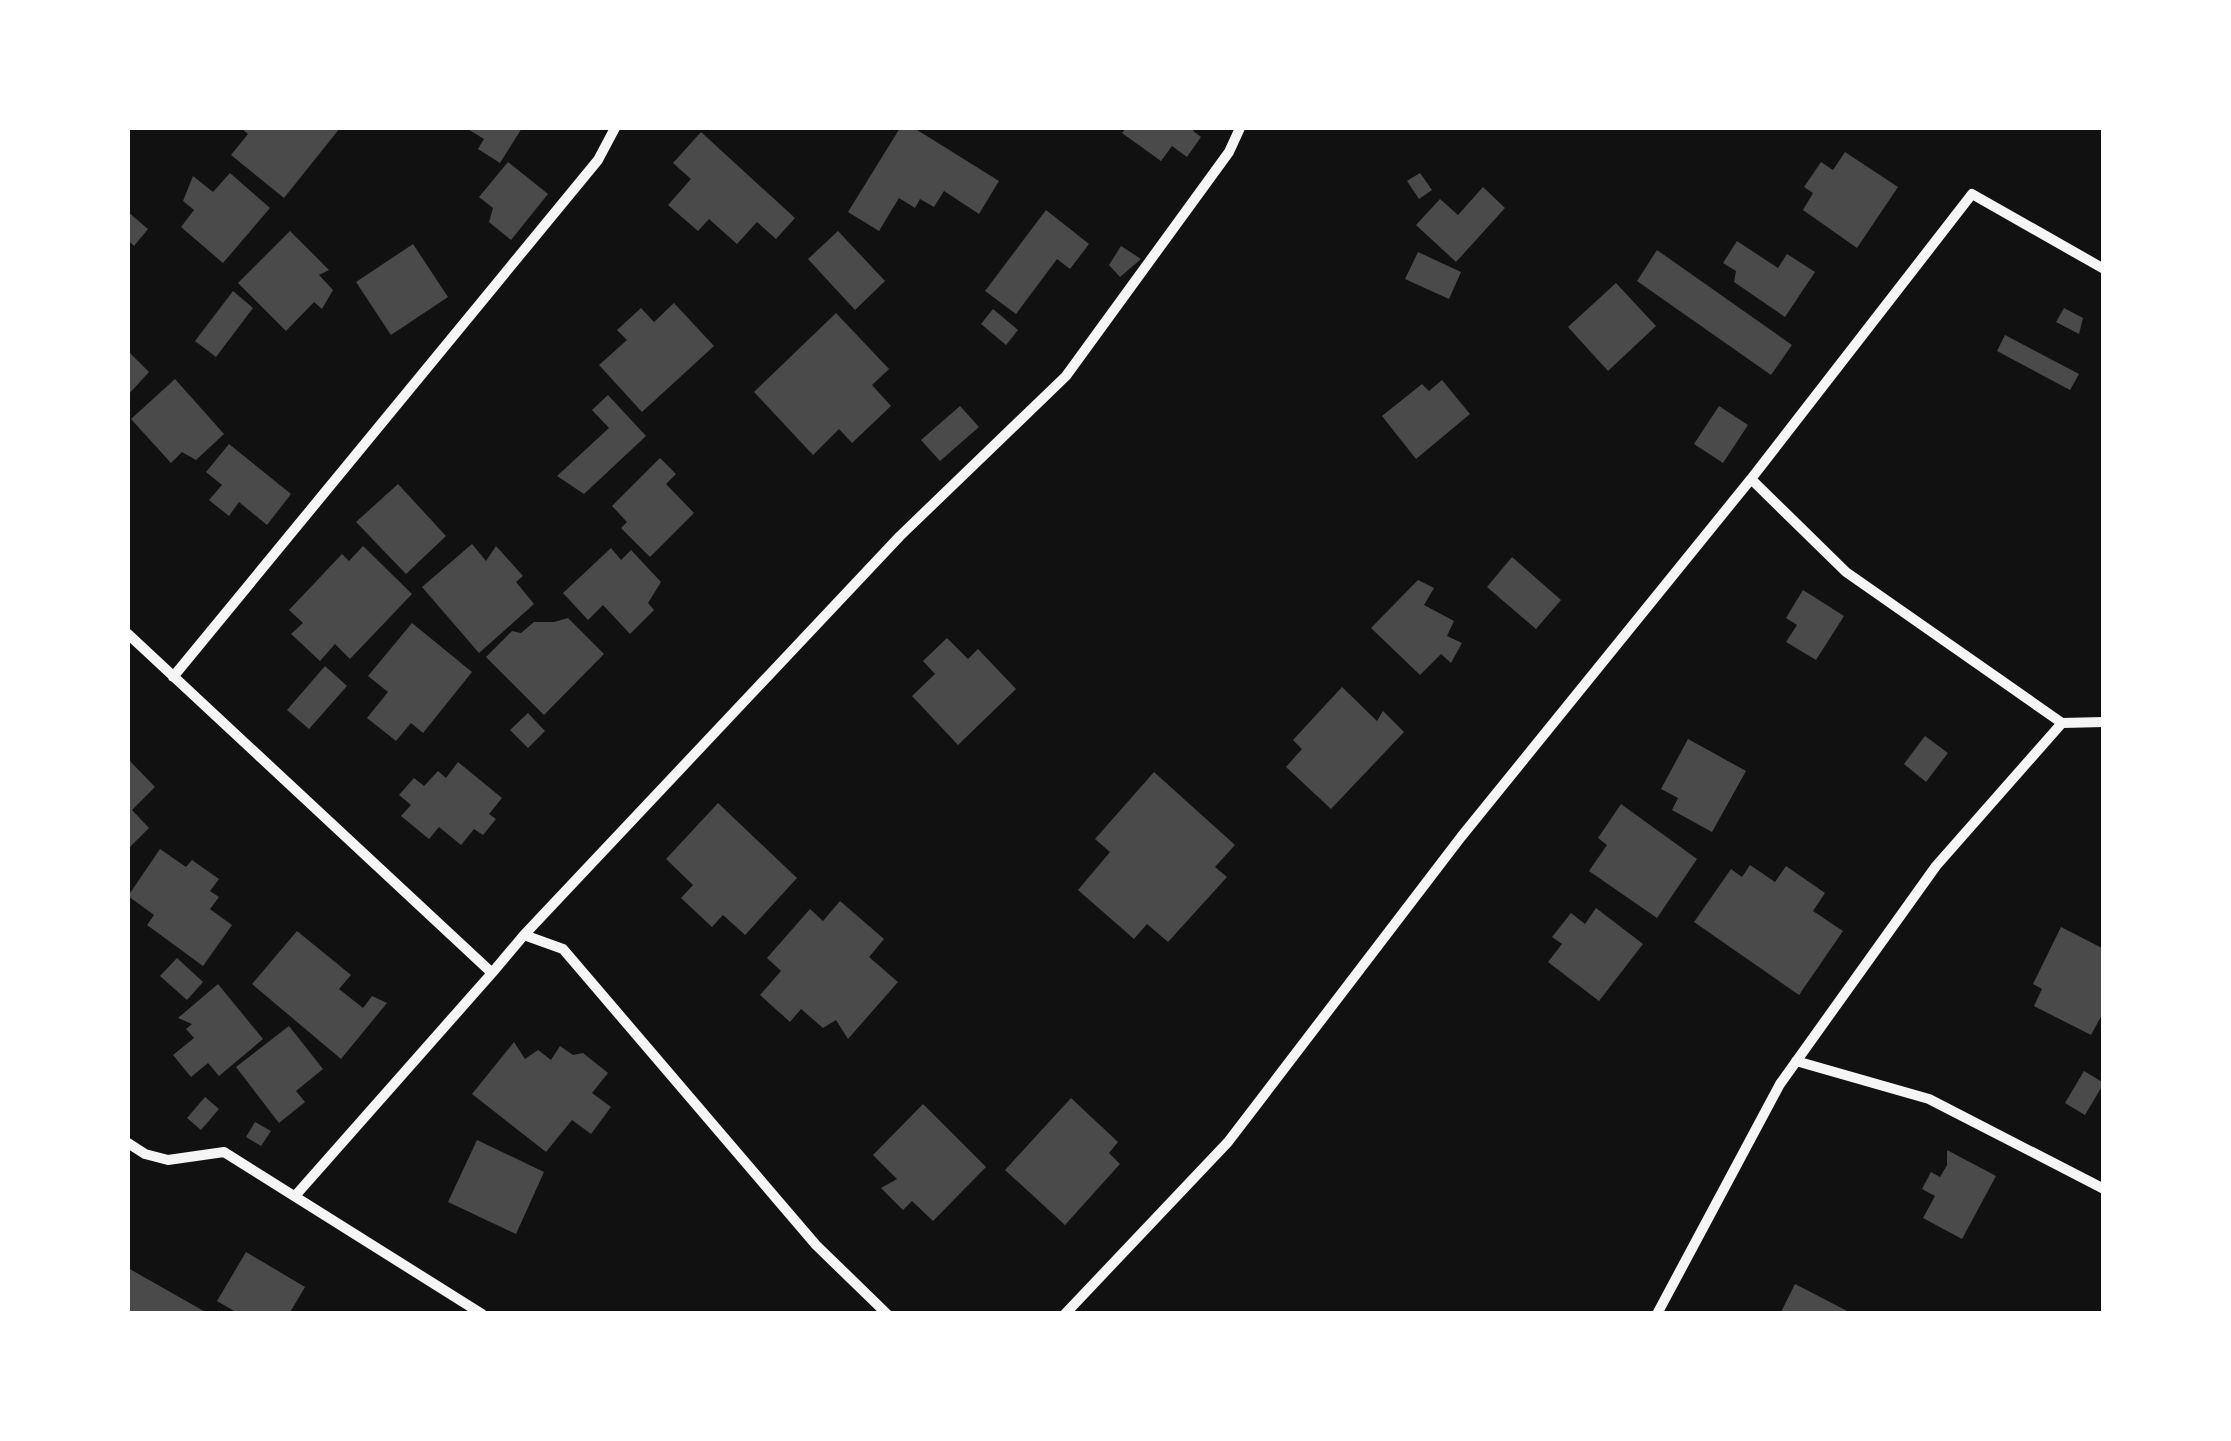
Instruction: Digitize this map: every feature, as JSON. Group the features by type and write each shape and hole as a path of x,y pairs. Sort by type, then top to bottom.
{"street":[{"path":"173,677 598,160 615,128"},
{"path":"295,1196 524,935 900,536 1066,376 1229,152 1240,128"},
{"path":"1064,1314 1228,1142 1461,838 1751,479 1972,194 2104,270"},
{"path":"1751,479 1846,572 2062,723 2104,722"},
{"path":"128,634 492,972"},
{"path":"1657,1314 1780,1084 1936,866 2062,723"},
{"path":"524,935 562,950 816,1245 887,1314"},
{"path":"1796,1061 1930,1098 2104,1189"},
{"path":"128,1144 168,1160 224,1152 482,1314"}],"building":[{"path":"241,128 340,128 284,198 231,155 248,134"},
{"path":"466,128 522,128 500,163 478,149 484,139"},
{"path":"900,128 914,128 999,181 979,214 944,191 934,207 920,199 915,208 899,198 879,231 848,212"},
{"path":"1126,128 1196,128 1193,131 1201,137 1187,157 1172,146 1161,161 1122,133"},
{"path":"701,132 795,218 776,239 757,222 737,244 709,219 698,231 668,205 691,179 673,163"},
{"path":"1845,152 1898,187 1857,248 1803,210 1813,193 1804,187 1821,162 1833,170"},
{"path":"508,162 548,194 511,240 489,222 493,208 479,197"},
{"path":"230,173 270,208 223,263 181,227 194,210 183,201 193,176 213,192"},
{"path":"1420,173 1432,190 1419,199 1407,181"},
{"path":"1483,187 1505,208 1456,262 1416,225 1440,199 1458,215"},
{"path":"1046,210 1089,244 1070,269 1057,259 1016,314 985,291"},
{"path":"128,212 148,229 134,246 128,240"},
{"path":"290,231 329,270 319,275 333,290 322,309 314,302 286,331 238,283"},
{"path":"838,231 885,281 855,310 808,259"},
{"path":"1737,241 1778,268 1787,254 1815,272 1785,317 1734,282 1736,271 1723,263"},
{"path":"413,244 448,297 391,335 356,282"},
{"path":"1121,246 1141,259 1120,277 1109,265"},
{"path":"1657,250 1792,345 1771,375 1637,281"},
{"path":"1418,252 1461,272 1449,299 1405,279"},
{"path":"1616,283 1656,326 1608,371 1568,327"},
{"path":"233,291 253,308 216,357 195,341"},
{"path":"674,303 714,346 642,412 599,365 627,340 617,330 641,308 654,322"},
{"path":"2064,308 2083,318 2079,334 2056,322"},
{"path":"993,309 1018,330 1006,345 981,324"},
{"path":"836,313 889,369 872,385 891,406 852,443 839,429 813,455 754,392"},
{"path":"2005,335 2079,374 2070,390 1997,351"},
{"path":"128,351 149,372 128,395"},
{"path":"175,379 224,434 196,460 182,452 171,463 131,419"},
{"path":"1442,380 1470,414 1416,459 1382,416 1422,384 1429,391"},
{"path":"608,395 646,436 584,494 557,476 609,428 592,410"},
{"path":"960,406 979,427 940,461 921,440"},
{"path":"1719,406 1748,425 1723,463 1694,444"},
{"path":"229,444 291,494 267,525 239,502 229,516 209,500 222,485 206,472"},
{"path":"660,458 676,474 666,484 694,513 650,557 621,528 627,522 612,506"},
{"path":"398,484 446,536 406,574 356,522"},
{"path":"472,544 486,561 496,546 523,576 516,582 534,604 479,653 422,587"},
{"path":"363,546 412,594 350,659 335,644 320,661 291,634 303,623 289,610 342,554 349,561"},
{"path":"611,548 621,560 631,550 661,582 648,603 654,610 630,634 603,605 588,620 563,593"},
{"path":"1512,557 1561,600 1536,629 1487,587"},
{"path":"1418,580 1434,588 1424,605 1454,621 1447,636 1462,643 1451,663 1441,654 1420,675 1371,628"},
{"path":"1803,590 1844,616 1816,660 1786,642 1797,625 1786,618"},
{"path":"568,618 604,654 544,715 486,657 512,631 521,633 534,622"},
{"path":"412,623 472,672 423,733 411,723 396,741 367,718 388,692 368,676"},
{"path":"947,638 968,659 978,649 1016,689 958,745 912,696 935,674 923,661"},
{"path":"325,666 347,686 309,729 287,710"},
{"path":"1342,687 1377,721 1383,711 1404,732 1331,809 1286,767 1302,749 1293,740"},
{"path":"528,713 545,731 528,748 510,730"},
{"path":"1925,736 1948,753 1926,782 1904,764"},
{"path":"1688,739 1746,771 1712,832 1672,810 1678,798 1661,789"},
{"path":"128,759 155,787 132,810 149,828 128,849"},
{"path":"458,762 502,798 489,814 496,819 483,835 474,829 461,845 439,827 429,839 401,816 411,805 399,795 414,778 424,786 438,771 446,778"},
{"path":"1154,772 1235,845 1215,867 1227,877 1168,942 1147,924 1134,939 1078,890 1110,852 1095,839"},
{"path":"718,803 797,878 745,935 723,915 712,927 681,898 693,885 666,859"},
{"path":"1621,804 1697,859 1657,918 1589,871 1607,845 1598,838"},
{"path":"160,849 186,867 192,860 219,879 210,891 219,897 210,909 232,925 203,966 147,925 154,915 128,896"},
{"path":"1750,865 1775,882 1786,866 1825,893 1813,911 1843,931 1799,995 1694,922 1731,869 1742,877"},
{"path":"840,901 884,939 869,957 898,982 848,1039 836,1020 823,1028 801,1009 790,1022 760,995 781,971 767,958 810,909 823,921"},
{"path":"1596,908 1643,944 1599,1001 1548,962 1562,944 1552,937 1571,913 1585,924"},
{"path":"2061,927 2104,949 2104,1011 2091,1035 2034,1006 2042,989 2033,984"},
{"path":"297,931 351,975 339,989 363,1008 372,996 387,1003 341,1059 252,984"},
{"path":"177,958 203,982 187,1000 160,976"},
{"path":"218,984 263,1039 219,1076 208,1063 191,1077 173,1055 194,1038 186,1029 192,1024 178,1018"},
{"path":"289,1026 323,1069 296,1091 305,1102 279,1123 236,1067"},
{"path":"514,1042 525,1059 538,1050 551,1060 560,1046 573,1055 583,1053 608,1073 592,1093 611,1107 591,1134 572,1120 546,1152 472,1094"},
{"path":"2084,1071 2104,1083 2085,1115 2065,1103"},
{"path":"205,1097 219,1109 201,1130 187,1118"},
{"path":"1071,1098 1118,1142 1109,1153 1120,1164 1065,1225 1005,1170"},
{"path":"923,1104 986,1167 933,1221 912,1201 903,1210 881,1188 897,1179 873,1155"},
{"path":"255,1122 271,1131 261,1146 246,1137"},
{"path":"477,1140 544,1172 516,1234 448,1202"},
{"path":"1947,1150 1996,1176 1962,1239 1923,1218 1935,1196 1922,1189 1931,1172 1940,1177 1947,1165"},
{"path":"246,1252 305,1287 289,1314 239,1314 217,1301"},
{"path":"128,1268 209,1314 128,1314"},
{"path":"1795,1284 1853,1314 1780,1314"}]}
